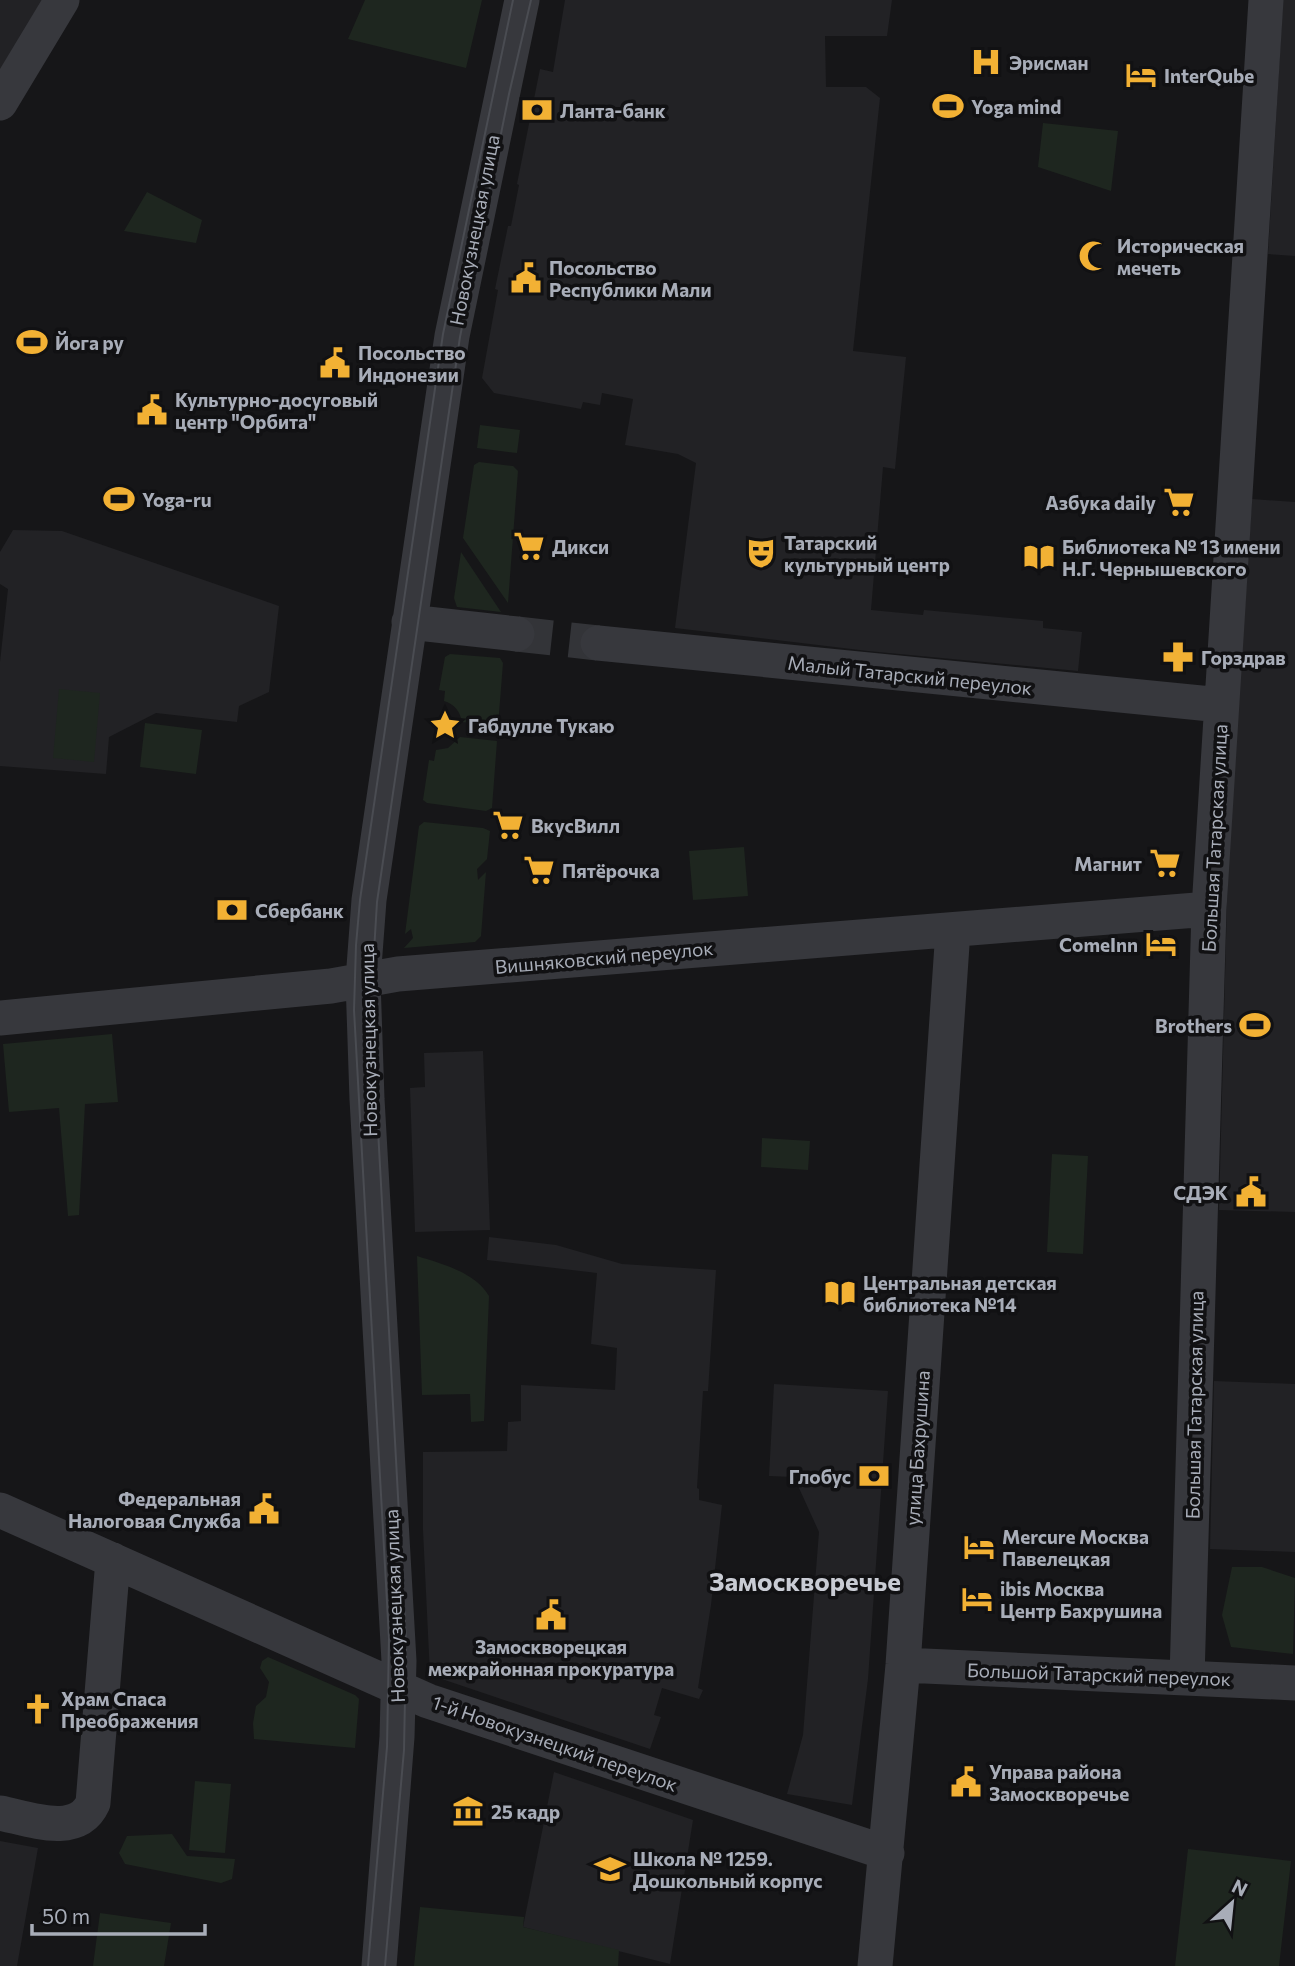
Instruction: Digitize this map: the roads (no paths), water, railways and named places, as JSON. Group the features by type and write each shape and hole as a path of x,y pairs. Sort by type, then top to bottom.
{"street":[{"path":"0,103 62,0"},
{"name":"Новокузнецкая улица","path":"379,1966 399,1688 363,980 369,900 455,322 522,0"},
{"name":"Большая Татарская улица","path":"1187,1678 1209,909 1266,0"},
{"path":"409,622 517,635"},
{"name":"Малый Татарский переулок","path":"598,643 1221,705"},
{"name":"Вишняковский переулок","path":"0,1018 331,986 398,974 1209,909"},
{"name":"улица Бахрушина","path":"875,1966 903,1665 953,929"},
{"name":"1-й Новокузнецкий переулок","path":"0,1510 428,1701 887,1853"},
{"path":"0,1813 66,1824 82,1819 89,1813 93,1803 113,1560"},
{"name":"Большой Татарский переулок","path":"903,1665 1295,1682"}],"tunnel":[{"path":"517,634 598,643"}],"tram line":[{"path":"368,1966 387,1747 389,1638 354,1010 356,945 360,900 443,334 513,0"},
{"path":"385,1966 404,1750 406,1643 371,1001 377,902 460,337 509,94 531,0"}],"place":[{"name":"Эрисман","path":"986,62"},
{"name":"InterQube","path":"1141,75"},
{"name":"Yoga mind","path":"948,106"},
{"name":"Ланта-банк","path":"537,110"},
{"name":"Историческая мечеть","path":"1094,256"},
{"name":"Посольство Республики Мали","path":"526,278"},
{"name":"Йога ру","path":"32,342"},
{"name":"Посольство Индонезии","path":"335,363"},
{"name":"Культурно-досуговый центр \"Орбита\"","path":"152,410"},
{"name":"Yoga-ru","path":"119,499"},
{"name":"Азбука daily","path":"1179,502"},
{"name":"Дикси","path":"529,546"},
{"name":"Татарский культурный центр","path":"761,553"},
{"name":"Библиотека № 13 имени Н.Г. Чернышевского","path":"1039,557"},
{"name":"Горздрав","path":"1178,657"},
{"name":"Габдулле Тукаю","path":"445,725"},
{"name":"ВкусВилл","path":"508,825"},
{"name":"Магнит","path":"1165,863"},
{"name":"Пятёрочка","path":"539,870"},
{"name":"Сбербанк","path":"232,910"},
{"name":"ComeInn","path":"1161,944"},
{"name":"Brothers","path":"1255,1025"},
{"name":"СДЭК","path":"1251,1192"},
{"name":"Центральная детская библиотека №14","path":"840,1293"},
{"name":"Глобус","path":"874,1476"},
{"name":"Федеральная Налоговая Служба","path":"264,1509"},
{"name":"Mercure Москва Павелецкая","path":"979,1547"},
{"name":"ibis Москва Центр Бахрушина","path":"977,1599"},
{"name":"Замоскворецкая межрайонная прокуратура","path":"551,1615"},
{"name":"Храм Спаса Преображения","path":"38,1709"},
{"name":"Управа района Замоскворечье","path":"966,1782"},
{"name":"25 кадр","path":"468,1811"},
{"name":"Школа № 1259. Дошкольный корпус","path":"610,1869"}],"district":[{"name":"Замоскворечье","path":"805,1580"}]}
